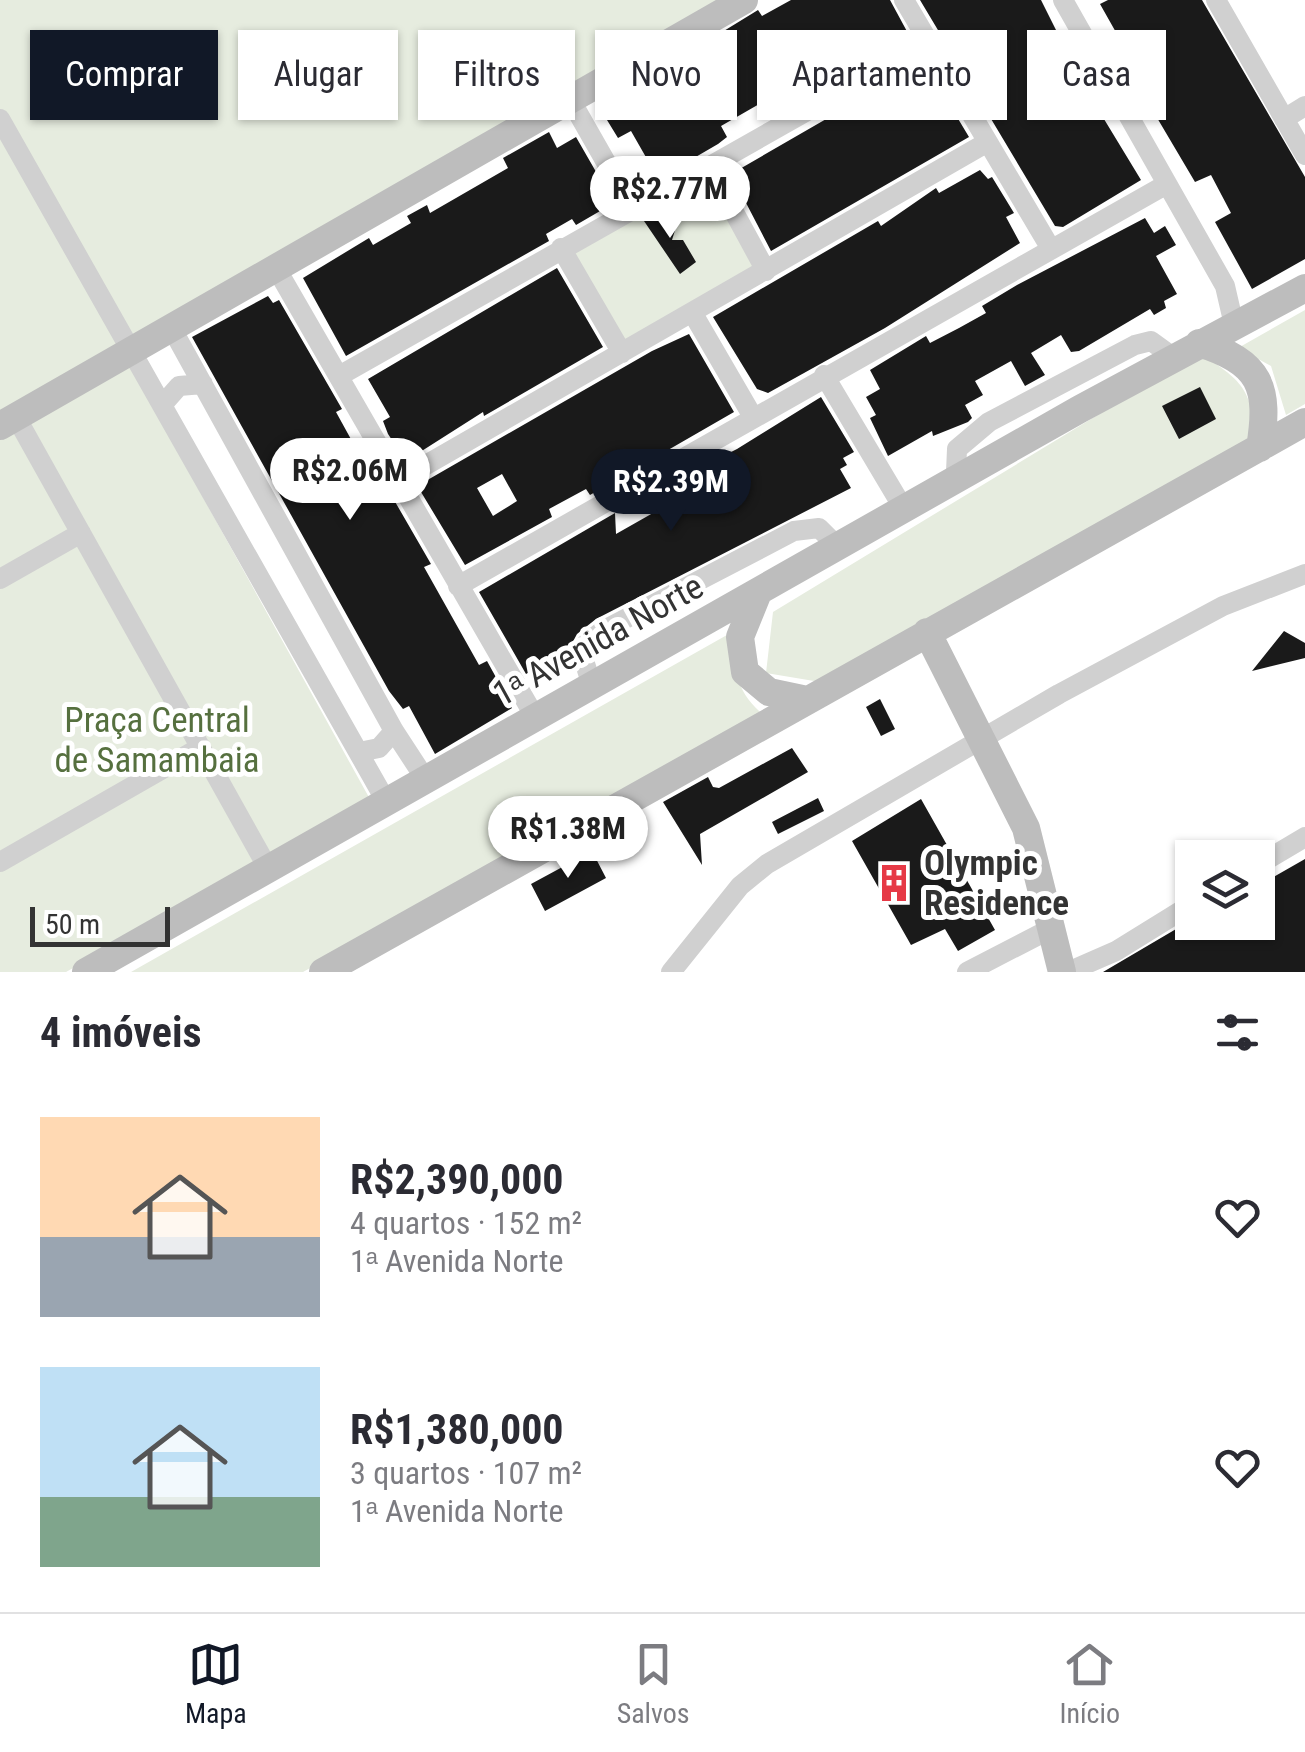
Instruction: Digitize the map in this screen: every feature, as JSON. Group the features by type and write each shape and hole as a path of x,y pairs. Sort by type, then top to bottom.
{"main road":[{"path":"575,96 744,0"},
{"path":"8,422 533,120"},
{"name":"1ᵃ Avenida Norte","path":"86,972 1173,357 1305,288"},
{"path":"1200,342 1240,359 1258,378 1264,403 1260,448"},
{"path":"322,972 1305,422"},
{"path":"758,594 742,624 740,656 745,672 769,692 807,700"},
{"path":"927,632 1026,828 1065,972"}],"street":[{"path":"904,0 922,30"},
{"path":"1062,0 1225,286 1234,325"},
{"path":"1216,0 1305,155"},
{"path":"1284,118 1305,106"},
{"path":"575,108 632,208"},
{"path":"0,118 387,803"},
{"path":"339,376 791,120"},
{"path":"973,120 1050,249"},
{"path":"398,481 986,143"},
{"path":"709,166 766,271"},
{"path":"458,586 824,375 1167,184"},
{"path":"561,248 622,352"},
{"path":"276,268 535,717"},
{"path":"1225,286 1236,296 1264,308"},
{"path":"692,312 753,417"},
{"path":"171,327 394,732 426,780"},
{"path":"824,375 905,511"},
{"path":"164,403 178,386 203,384"},
{"path":"8,422 80,534 268,870"},
{"path":"592,686 582,654 586,644 602,631 794,531 820,528 839,548"},
{"path":"0,578 80,534"},
{"path":"671,972 740,886 766,864 982,737 1223,606 1305,574"},
{"path":"360,752 379,748 394,732"},
{"path":"0,862 202,748"},
{"path":"1275,855 1305,837"},
{"path":"1065,972 1116,951 1175,915"},
{"path":"967,972 1052,928"}],"green space":[{"name":"Praça Central de Samambaia","path":"0,0 732,0 679,30 595,30 595,78 575,90 575,30 418,30 418,120 522,120 121,349 371,801 66,972 0,972"},
{"path":"715,174 771,274 630,352 574,252"},
{"path":"1305,310 1305,404 1286,415 1271,366 1238,348"},
{"path":"1200,353 1243,389 1259,444 820,682 766,673 773,612"},
{"path":"734,631 738,678 747,697 764,715 303,972 131,972"}],"building":[{"path":"791,0 890,0 906,30 757,30 757,105 737,117 737,30 725,30 758,10 762,16"},
{"path":"920,0 1041,0 1056,30 1027,30 1027,120 1105,120 1141,180 1063,227 1055,226 992,120 1007,120 1007,30 938,30"},
{"path":"1108,0 1202,0 1305,177 1305,259 1252,289 1215,222 1231,213 1211,175 1195,182 1158,120 1166,120 1166,30 1115,30 1100,4"},
{"path":"607,120 731,120 721,126 727,137 718,144 639,190 628,170 647,159 631,131 618,138"},
{"path":"825,120 959,120 969,137 771,251 731,174"},
{"path":"549,132 557,148 576,137 603,184 596,188 607,207 576,225 572,219 546,234 549,241 346,356 303,278 369,238 373,245 411,223 407,216 427,205 430,213 508,168 503,158"},
{"path":"980,170 988,179 992,177 1014,213 1006,217 1020,243 885,328 768,393 757,389 713,317 878,221 881,226 936,188 939,193"},
{"path":"665,209 676,227 672,240 683,240 696,262 680,274 644,221"},
{"path":"1145,218 1154,233 1165,226 1176,245 1156,256 1177,294 1164,301 1166,308 1154,315 1150,309 1079,351 1071,352 1061,335 1031,353 1045,375 1025,386 1011,361 975,381 983,395 965,405 972,418 968,422 933,436 932,431 888,456 870,418 876,415 866,397 880,389 870,370 926,336 930,343 959,328 986,313 982,306 1017,285"},
{"path":"557,268 603,347 484,416 483,412 406,461 388,434 383,421 390,417 368,379"},
{"path":"268,296 273,303 279,300 342,409 336,412 358,452 364,448 431,564 424,567 479,665 487,661 512,708 435,754 409,706 403,709 389,691 192,337"},
{"path":"689,334 734,412 590,495 586,489 549,509 552,517 465,565 421,492 424,482 652,351","holes":["502,474 517,501 493,516 477,488"]},
{"path":"1200,387 1216,419 1179,439 1162,406"},
{"path":"821,397 854,452 843,458 847,465 840,469 851,488 596,619 577,634 569,649 526,674 479,592 615,513 616,534 660,509 650,493 737,449"},
{"path":"1284,631 1305,643 1305,658 1252,671"},
{"path":"880,699 895,729 881,736 866,707"},
{"path":"792,748 808,772 700,834 702,865 663,802 708,777 713,787 719,788"},
{"path":"818,798 824,811 778,834 772,822"},
{"path":"921,799 995,930 958,951 945,929 911,945 852,841"},
{"path":"592,851 606,878 545,911 531,884"},
{"path":"1305,859 1305,972 1103,972 1175,930 1175,940 1275,940 1275,876"}],"place":[{"name":"Olympic Residence","path":"894,883"}]}
